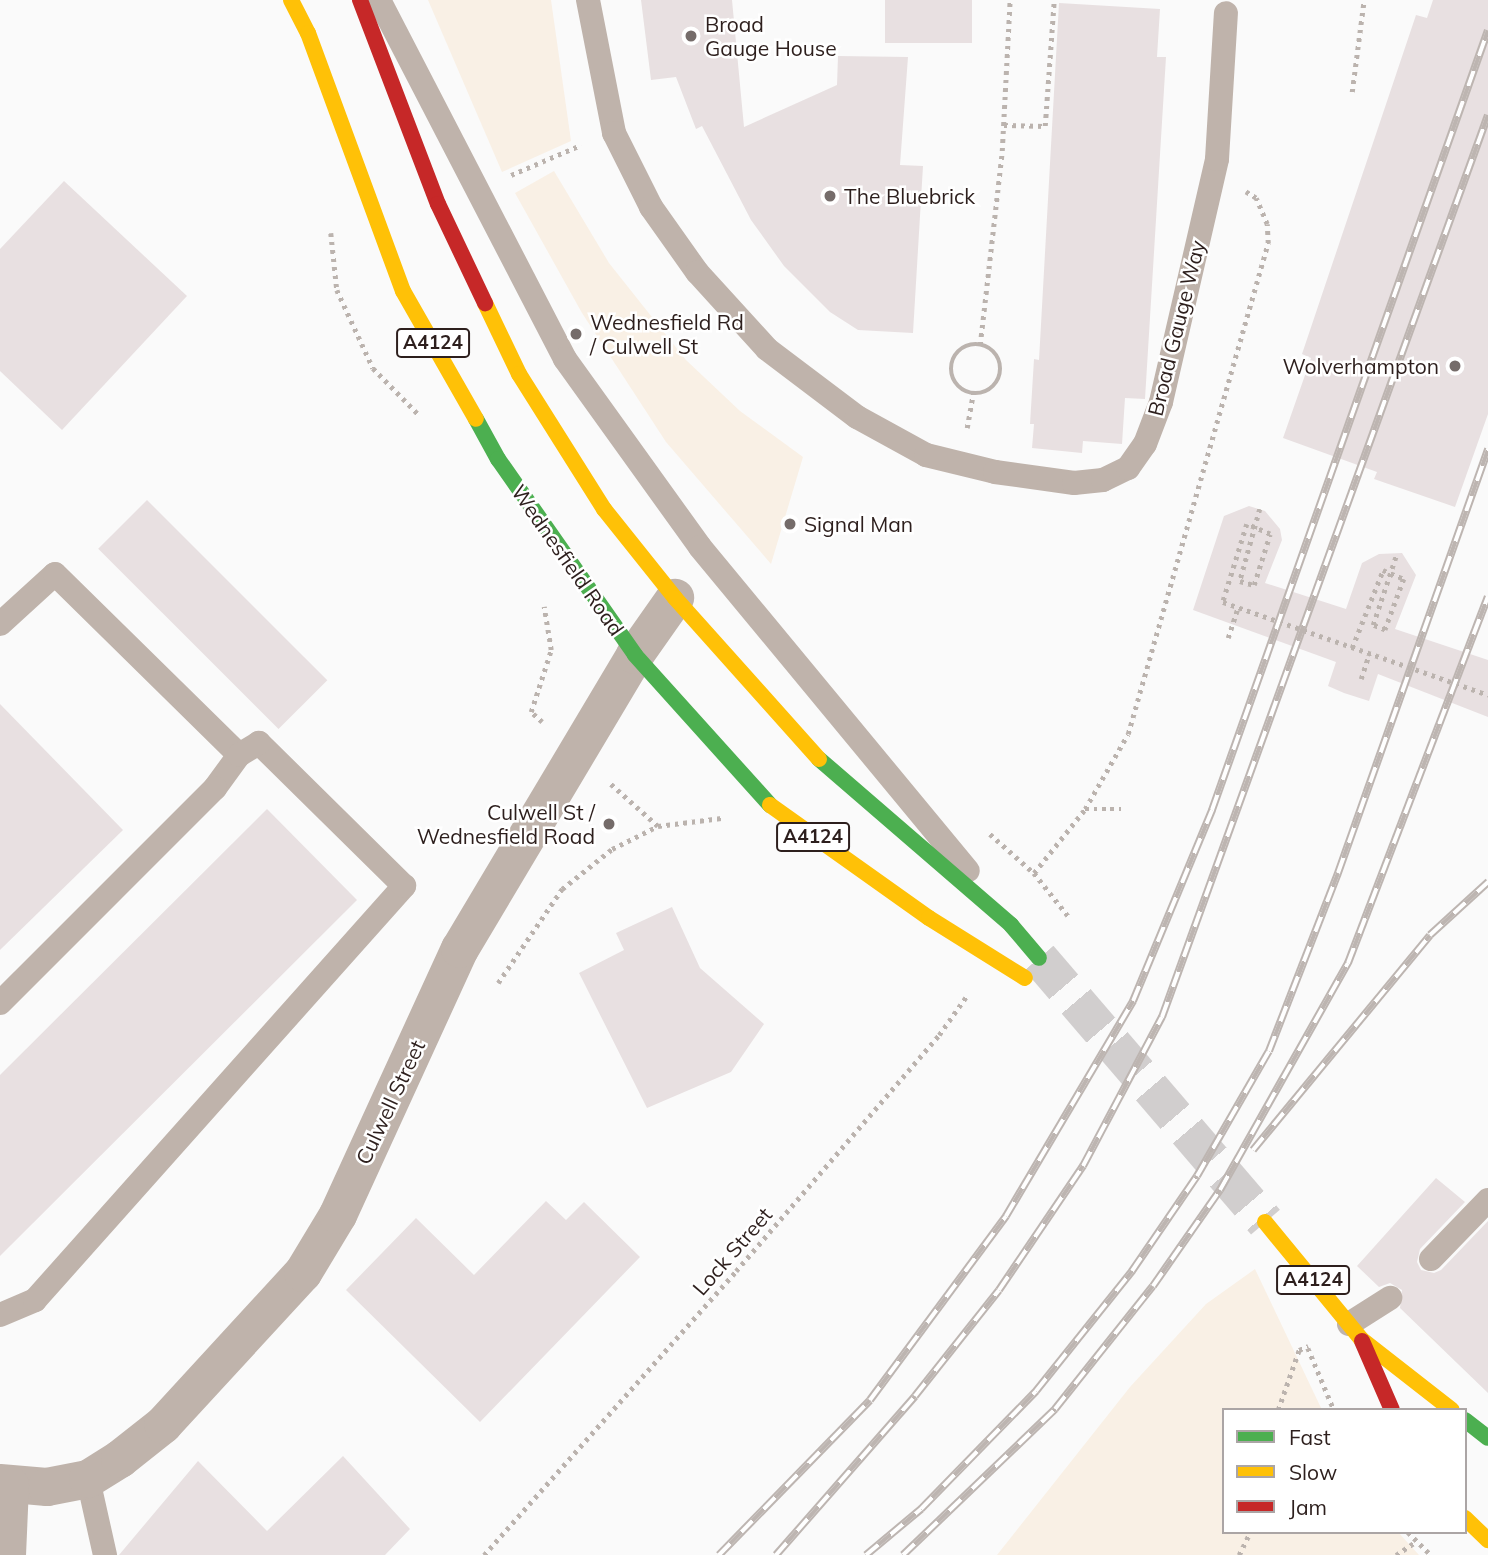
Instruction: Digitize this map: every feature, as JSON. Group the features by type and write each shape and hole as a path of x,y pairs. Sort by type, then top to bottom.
{"main road":[{"name":"Wednesfield Road","path":"292,0 308,33 403,290 498,459 635,655 772,808 1025,978"},
{"name":"A4124","path":"360,0 438,204 519,374 604,509 676,598 832,774 1012,925 1039,958"},
{"name":"A4124","path":"1265,1222 1355,1331 1450,1408"},
{"name":"A4124","path":"1355,1331 1391,1408"},
{"path":"1467,1422 1488,1438"},
{"path":"1467,1520 1488,1540"}],"street":[{"name":"Culwell Street","path":"5,1484 47,1487 88,1479 163,1425 303,1273 338,1215 460,949 635,655 676,598"},
{"path":"5,1484 7,1555"}],"lane":[{"name":"A4124","path":"379,0 565,359 701,547 1012,925"},
{"name":"Broad Gauge Way","path":"588,0 614,133 645,195 697,272 767,349 858,417 926,455 995,472 1074,483 1103,480 1128,468 1145,444 1161,402 1217,159 1226,13"},
{"path":"0,624 55,574 239,755"},
{"path":"0,1003 215,788 239,755 259,743 404,886 35,1300 0,1315"},
{"path":"1431,1259 1488,1200"},
{"path":"1355,1331 1390,1298"},
{"path":"88,1479 105,1555"}],"path":[{"path":"981,345 1002,151 1010,0"},
{"path":"1004,125 1045,126 1054,0"},
{"path":"1352,92 1364,0"},
{"path":"1069,917 1034,873 1085,809 1128,734 1268,243 1267,223"},
{"path":"981,345 997,354 1001,370 989,391 973,394 958,387 951,364 960,350 981,345"},
{"path":"1260,509 1257,520 1253,533 1240,581 1254,585 1270,534 1258,529 1247,524 1223,602 1488,695"},
{"path":"1352,648 1383,570 1393,575 1404,579 1385,630 1373,625 1381,601 1389,577 1393,565 1397,553"},
{"path":"1228,638 1238,608"},
{"path":"1361,679 1369,654"},
{"path":"1085,809 1121,809"},
{"path":"493,992 562,889 612,849 658,826 721,818 732,824"},
{"name":"Lock Street","path":"484,1555 745,1260 965,998 991,956"},
{"path":"955,989 965,998"},
{"path":"1279,1408 1299,1350 1355,1331"},
{"path":"1240,1555 1249,1534"},
{"path":"1409,1534 1431,1555"},
{"path":"1396,1555 1415,1542"}],"shaded area":[{"path":"428,0 551,0 571,141 502,172"},
{"path":"554,171 609,263 686,360 740,411 803,457 771,564 666,442 582,313 515,193"},
{"path":"1255,1269 1321,1408 1222,1408 1222,1534 1400,1534 1419,1555 997,1555 1130,1387 1206,1304"}],"building":[{"name":"The Bluebrick","path":"641,0 732,0 744,127 837,85 838,56 908,57 900,165 923,166 913,333 858,330 830,312 784,266 751,220 702,126 696,129 676,77 651,80"},
{"name":"Broad Gauge House","path":"885,0 972,0 972,43 885,43"},
{"path":"1433,0 1488,0 1488,414 1455,507 1374,479 1377,472 1283,438 1311,358 1302,354 1416,15 1427,18"},
{"path":"1059,3 1160,9 1157,57 1166,57 1145,399 1125,398 1122,444 1083,441 1082,453 1032,448 1034,424 1030,424 1034,359 1039,360"},
{"path":"64,181 187,296 62,430 0,371 0,249"},
{"path":"147,500 327,680 279,729 98,549"},
{"path":"1249,506 1265,511 1280,529 1282,540 1265,583 1346,609 1362,563 1379,554 1402,553 1416,575 1395,629 1488,660 1488,717 1378,674 1369,701 1344,693 1328,686 1336,662 1193,610 1224,516"},
{"path":"0,704 123,830 0,950"},
{"path":"267,809 357,900 0,1256 0,1075"},
{"path":"672,907 700,968 764,1024 731,1072 647,1108 579,973 624,950 616,933"},
{"path":"1436,1178 1465,1202 1420,1249 1417,1262 1421,1270 1434,1273 1441,1270 1488,1221 1488,1393 1400,1308 1402,1290 1390,1283 1379,1287 1357,1266"},
{"path":"546,1201 566,1220 584,1202 640,1257 480,1422 346,1290 416,1218 474,1275"},
{"path":"343,1456 410,1529 385,1555 119,1555 198,1461 267,1531"}],"tunnel":[{"path":"1039,958 1265,1222"}],"railway":[{"path":"719,1555 870,1400 1006,1216 1133,1001 1212,810 1488,30"},
{"path":"776,1555 915,1396 999,1290 1083,1166 1162,1017 1488,115"},
{"path":"866,1555 921,1509 1036,1391 1132,1271 1197,1176 1269,1051 1338,873 1488,449"},
{"path":"903,1555 1055,1409 1153,1286 1220,1190 1348,963 1488,597"},
{"path":"1253,1150 1430,935 1488,882"}],"traffic: fast":[{"path":"476,419 498,459 635,655 770,805"},
{"path":"819,759 1011,925 1039,958"},
{"path":"1467,1422 1488,1438"}],"traffic: slow":[{"path":"291,0 308,33 403,291 476,419"},
{"path":"485,303 519,374 604,509 675,598 819,759"},
{"path":"770,805 929,918 1025,978"},
{"path":"1265,1222 1361,1339 1449,1408"},
{"path":"1467,1520 1488,1540"}],"traffic: jam":[{"path":"360,0 438,204 485,303"},
{"path":"1362,1341 1391,1408"}],"place":[{"name":"Broad Gauge House","path":"691,36"},
{"name":"The Bluebrick","path":"830,196"},
{"name":"Wednesfield Rd / Culwell St","path":"576,334"},
{"name":"Wolverhampton","path":"1455,366"},
{"name":"Signal Man","path":"790,524"},
{"name":"Culwell St / Wednesfield Road","path":"609,824"}]}
